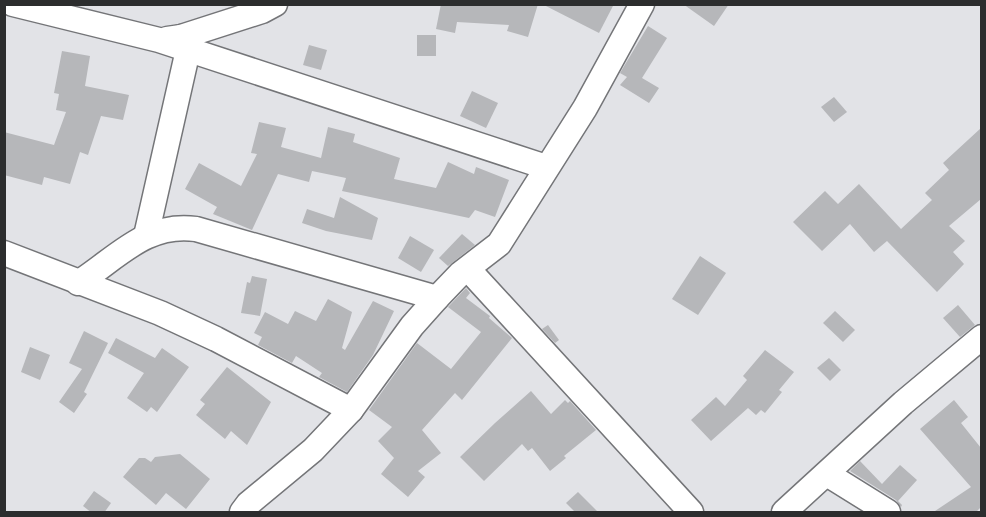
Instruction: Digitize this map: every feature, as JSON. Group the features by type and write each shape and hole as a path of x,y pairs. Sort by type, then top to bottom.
{"street":[{"path":"13,4 176,42 546,167"},
{"path":"176,42 262,11 275,4"},
{"path":"242,513 248,504 313,450 351,410 412,326 437,298 499,244 585,108 642,4"},
{"path":"146,236 176,42"},
{"path":"78,283 146,236 179,227 437,298"},
{"path":"4,253 78,283 124,298 207,334 351,410"},
{"path":"468,269 691,513"},
{"path":"784,513 903,403 981,338"},
{"path":"826,474 888,513"}],"building":[{"path":"441,4 538,4 528,37 507,31 509,25 457,22 455,33 436,29"},
{"path":"542,4 614,4 599,33"},
{"path":"683,4 729,4 714,26"},
{"path":"648,26 667,38 642,78 659,88 649,103 620,85 627,77 620,73"},
{"path":"417,35 436,35 436,56 417,56"},
{"path":"309,45 327,50 321,70 303,65"},
{"path":"62,51 90,56 85,86 129,95 123,120 101,116 88,155 80,152 70,184 44,177 42,185 4,175 4,132 54,145 66,112 56,110 59,94 54,93"},
{"path":"472,91 498,103 486,128 460,116"},
{"path":"834,97 847,112 834,122 821,107"},
{"path":"259,122 286,128 281,147 321,158 328,127 355,134 353,142 400,158 394,179 436,188 448,162 474,174 476,167 509,180 495,217 475,210 469,218 342,191 346,178 312,171 309,182 278,174 252,230 213,214 217,207 185,189 199,163 241,186 257,154 251,153"},
{"path":"981,128 981,199 949,226 965,241 953,252 964,264 937,292 887,241 874,252 850,224 822,251 793,222 825,191 838,204 859,184 901,229 932,200 925,193 949,170 943,163"},
{"path":"340,197 378,218 372,240 326,231 302,223 307,209 334,218"},
{"path":"462,234 475,245 448,266 439,258"},
{"path":"410,236 434,250 421,272 398,258"},
{"path":"700,256 726,273 698,315 672,299"},
{"path":"252,276 267,279 260,316 241,313 247,282 250,283"},
{"path":"466,288 470,293 466,298 490,316 489,318 512,338 462,400 455,393 422,430 441,453 418,471 425,477 408,497 381,474 394,458 378,441 392,427 369,410 417,343 451,369 481,332 448,307"},
{"path":"328,299 352,312 342,348 345,350 373,301 394,311 373,355 347,392 319,377 322,373 296,356 292,363 258,345 262,337 254,333 265,312 288,324 295,311 316,321"},
{"path":"958,305 975,325 960,337 943,318"},
{"path":"835,311 855,330 843,342 823,323"},
{"path":"548,325 559,340 555,343 542,329"},
{"path":"84,331 108,343 84,392 87,394 74,413 59,402 82,369 69,363"},
{"path":"116,338 155,358 162,348 189,367 157,412 151,407 147,412 127,398 144,373 108,353"},
{"path":"30,347 50,355 40,380 21,372"},
{"path":"765,350 794,372 779,390 782,392 765,413 761,410 756,415 748,408 711,441 691,420 716,397 725,406 747,380 743,376"},
{"path":"829,358 841,370 830,381 817,368"},
{"path":"227,367 271,402 247,445 231,431 225,439 196,415 205,404 200,400"},
{"path":"531,391 551,414 565,400 568,403 570,401 596,430 564,456 566,458 550,471 532,448 528,451 522,444 484,481 460,457"},
{"path":"954,400 968,417 961,423 981,448 981,507 975,513 932,513 971,487 920,429"},
{"path":"180,454 210,479 186,509 166,493 156,505 123,477 139,458 145,458 151,462 155,457"},
{"path":"860,461 882,484 900,465 917,480 898,501 901,507 896,500 850,471"},
{"path":"94,491 111,503 104,513 92,513 83,506"},
{"path":"578,492 599,513 576,513 566,503"}]}
